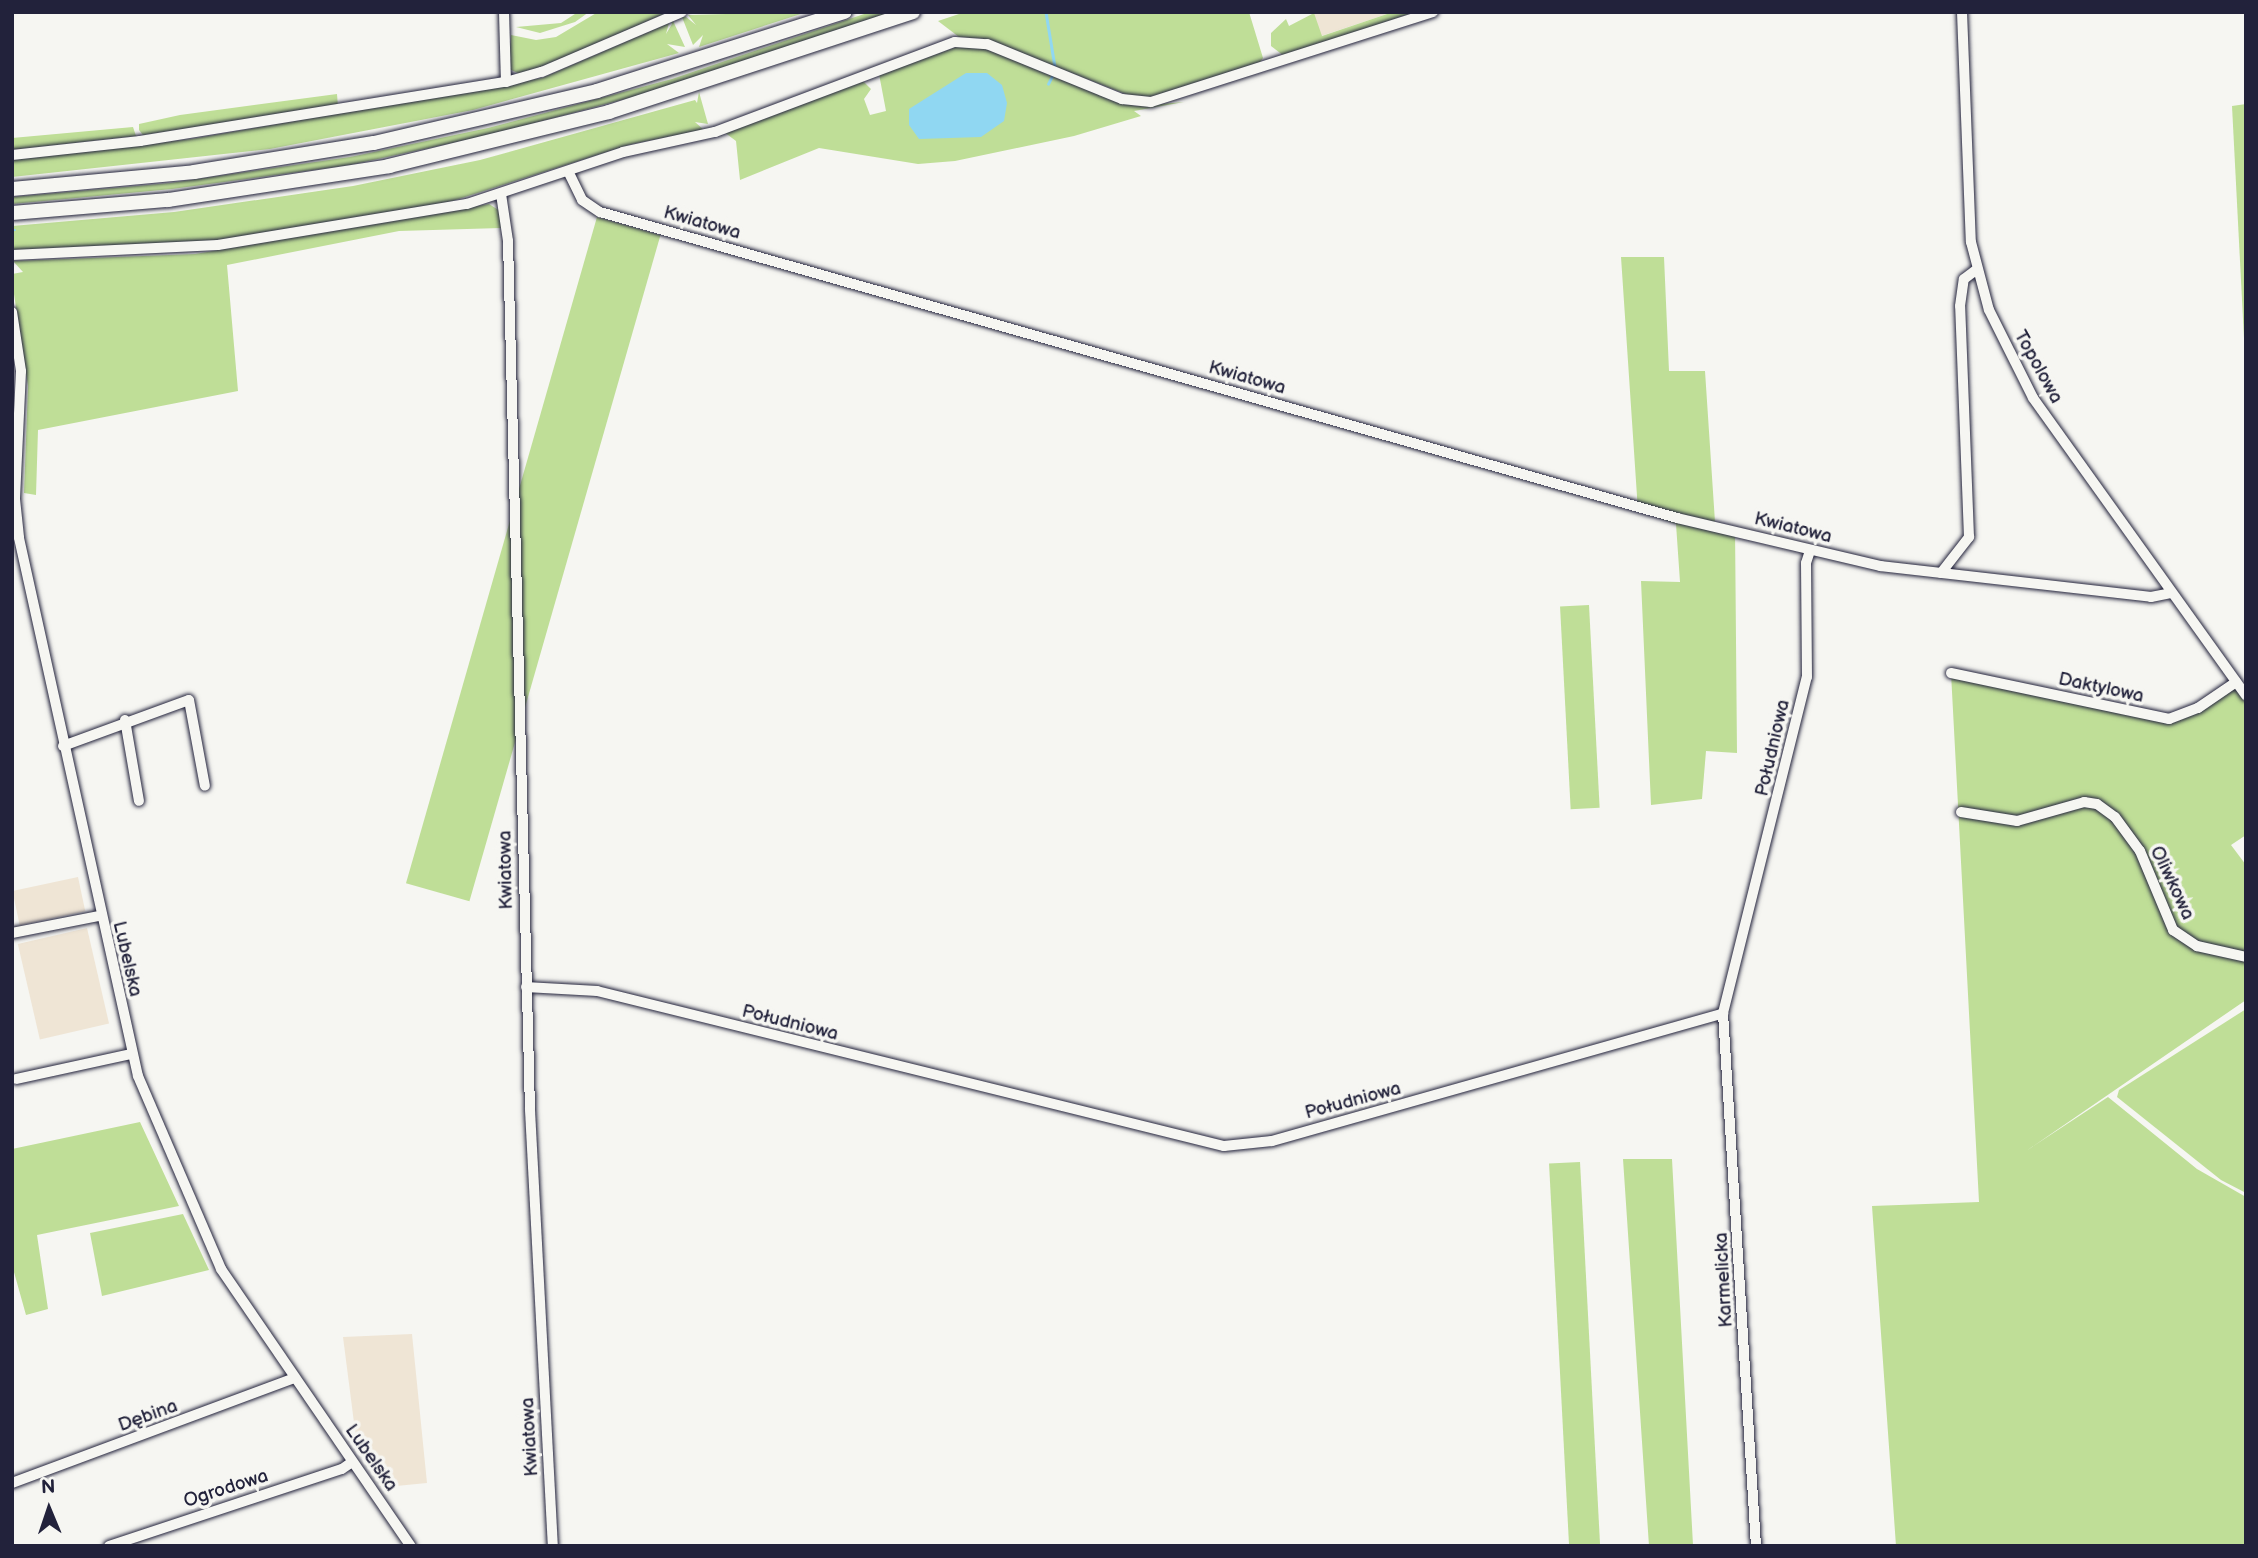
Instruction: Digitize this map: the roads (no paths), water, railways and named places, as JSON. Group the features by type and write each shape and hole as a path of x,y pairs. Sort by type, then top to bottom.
{"highway":[{"path":"12,190 167,175 331,152 514,112 670,70 845,12"},
{"path":"12,213 168,200 389,166 679,91 913,12"}],"street":[{"path":"504,12 506,82"},
{"path":"12,155 140,141 506,82 553,68 682,12"},
{"path":"12,255 218,246 429,211 501,194 623,152 725,128 955,42 987,44 1122,99 1151,102 1433,12"},
{"name":"Topolowa","path":"1962,12 1969,210 1976,270 1993,320 2028,390 2246,696"},
{"name":"Kwiatowa","path":"568,171 582,200 600,212 1461,457 1811,551 1941,573 2151,597 2171,593"},
{"name":"Kwiatowa","path":"501,194 508,241 526,987 553,1546"},
{"path":"1941,573 1969,537 1960,306 1964,279 1976,270"},
{"name":"Lubelska","path":"12,312 21,371 16,408 17,528 131,1054 208,1244 294,1378 411,1546"},
{"name":"Południowa","path":"526,987 597,991 1224,1146 1286,1138 1723,1013 1807,677 1806,563 1811,551"},
{"name":"Daktylowa","path":"1951,673 2169,719 2198,708 2236,682"},
{"path":"63,746 125,720 189,700 205,786"},
{"path":"125,720 139,801"},
{"name":"Oliwkowa","path":"1961,812 2017,821 2084,802 2098,804 2115,817 2140,851 2173,930 2197,946 2246,957"},
{"path":"12,933 99,916"},
{"name":"Karmelicka","path":"1723,1013 1756,1546"},
{"path":"16,1079 131,1054"},
{"name":"Dębina","path":"12,1483 294,1378"},
{"name":"Ogrodowa","path":"109,1546 342,1469 352,1462"}],"water":[{"path":"966,73 987,73 1002,85 1007,103 1004,121 981,137 919,139 909,125 909,109"}],"waterway":[{"path":"1046,12 1055,67"},
{"path":"1048,84 1053,74"}]}
